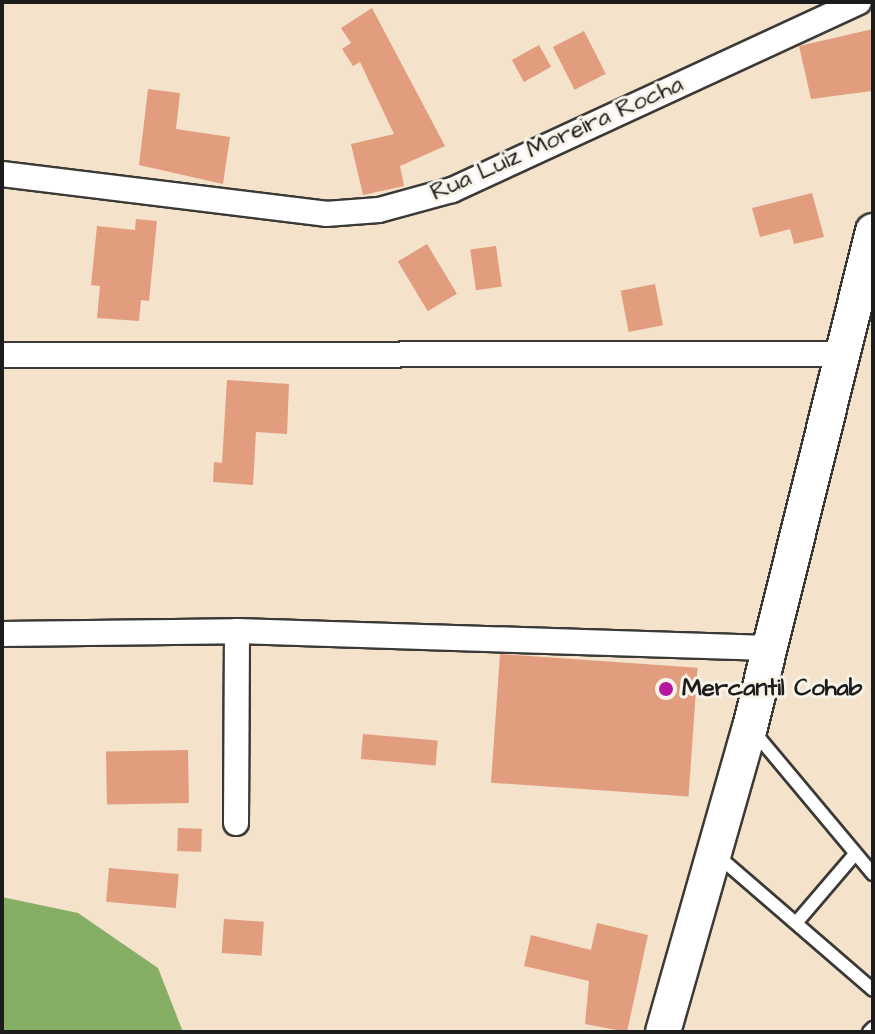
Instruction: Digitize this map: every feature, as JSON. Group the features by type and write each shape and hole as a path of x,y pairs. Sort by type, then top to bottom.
{"main road":[{"path":"663,1032 750,727 873,231"}],"street":[{"name":"Rua Luiz Moreira Rocha","path":"2,174 313,213 379,210 452,190 859,2"},
{"path":"2,355 842,354"},
{"path":"2,634 237,631 769,648"},
{"path":"236,823 237,631"}],"lane":[{"path":"750,727 873,874"},
{"path":"713,851 873,990"},
{"path":"796,923 855,854"}],"green space":[{"path":"2,897 78,913 158,968 183,1032 2,1032"}],"building":[{"path":"372,8 445,146 400,166 404,186 363,195 351,144 394,134 360,62 353,66 342,49 351,43 341,28"},
{"path":"873,29 872,91 811,99 799,46"},
{"path":"584,31 606,74 575,90 553,47"},
{"path":"539,45 551,67 524,82 512,60"},
{"path":"148,89 180,93 176,129 230,137 223,184 139,165"},
{"path":"812,193 824,237 794,244 790,229 760,237 752,208"},
{"path":"136,219 157,221 149,301 141,300 139,321 97,318 100,286 91,285 97,226 135,230"},
{"path":"427,244 457,294 428,311 398,262"},
{"path":"496,246 502,287 476,290 470,250"},
{"path":"655,284 663,325 629,332 621,291"},
{"path":"227,380 289,384 287,434 256,432 253,485 213,482 214,462 222,463"},
{"path":"500,654 698,668 689,796 491,783"},
{"path":"363,734 438,741 436,765 361,759"},
{"path":"188,750 189,803 107,804 106,751"},
{"path":"178,828 202,829 201,852 177,851"},
{"path":"109,868 179,874 176,908 106,902"},
{"path":"224,919 264,922 262,956 222,953"},
{"path":"597,923 648,935 627,1032 585,1024 589,981 524,966 531,935 591,950"}],"place":[{"name":"Mercantil Cohab","path":"666,689"}]}
